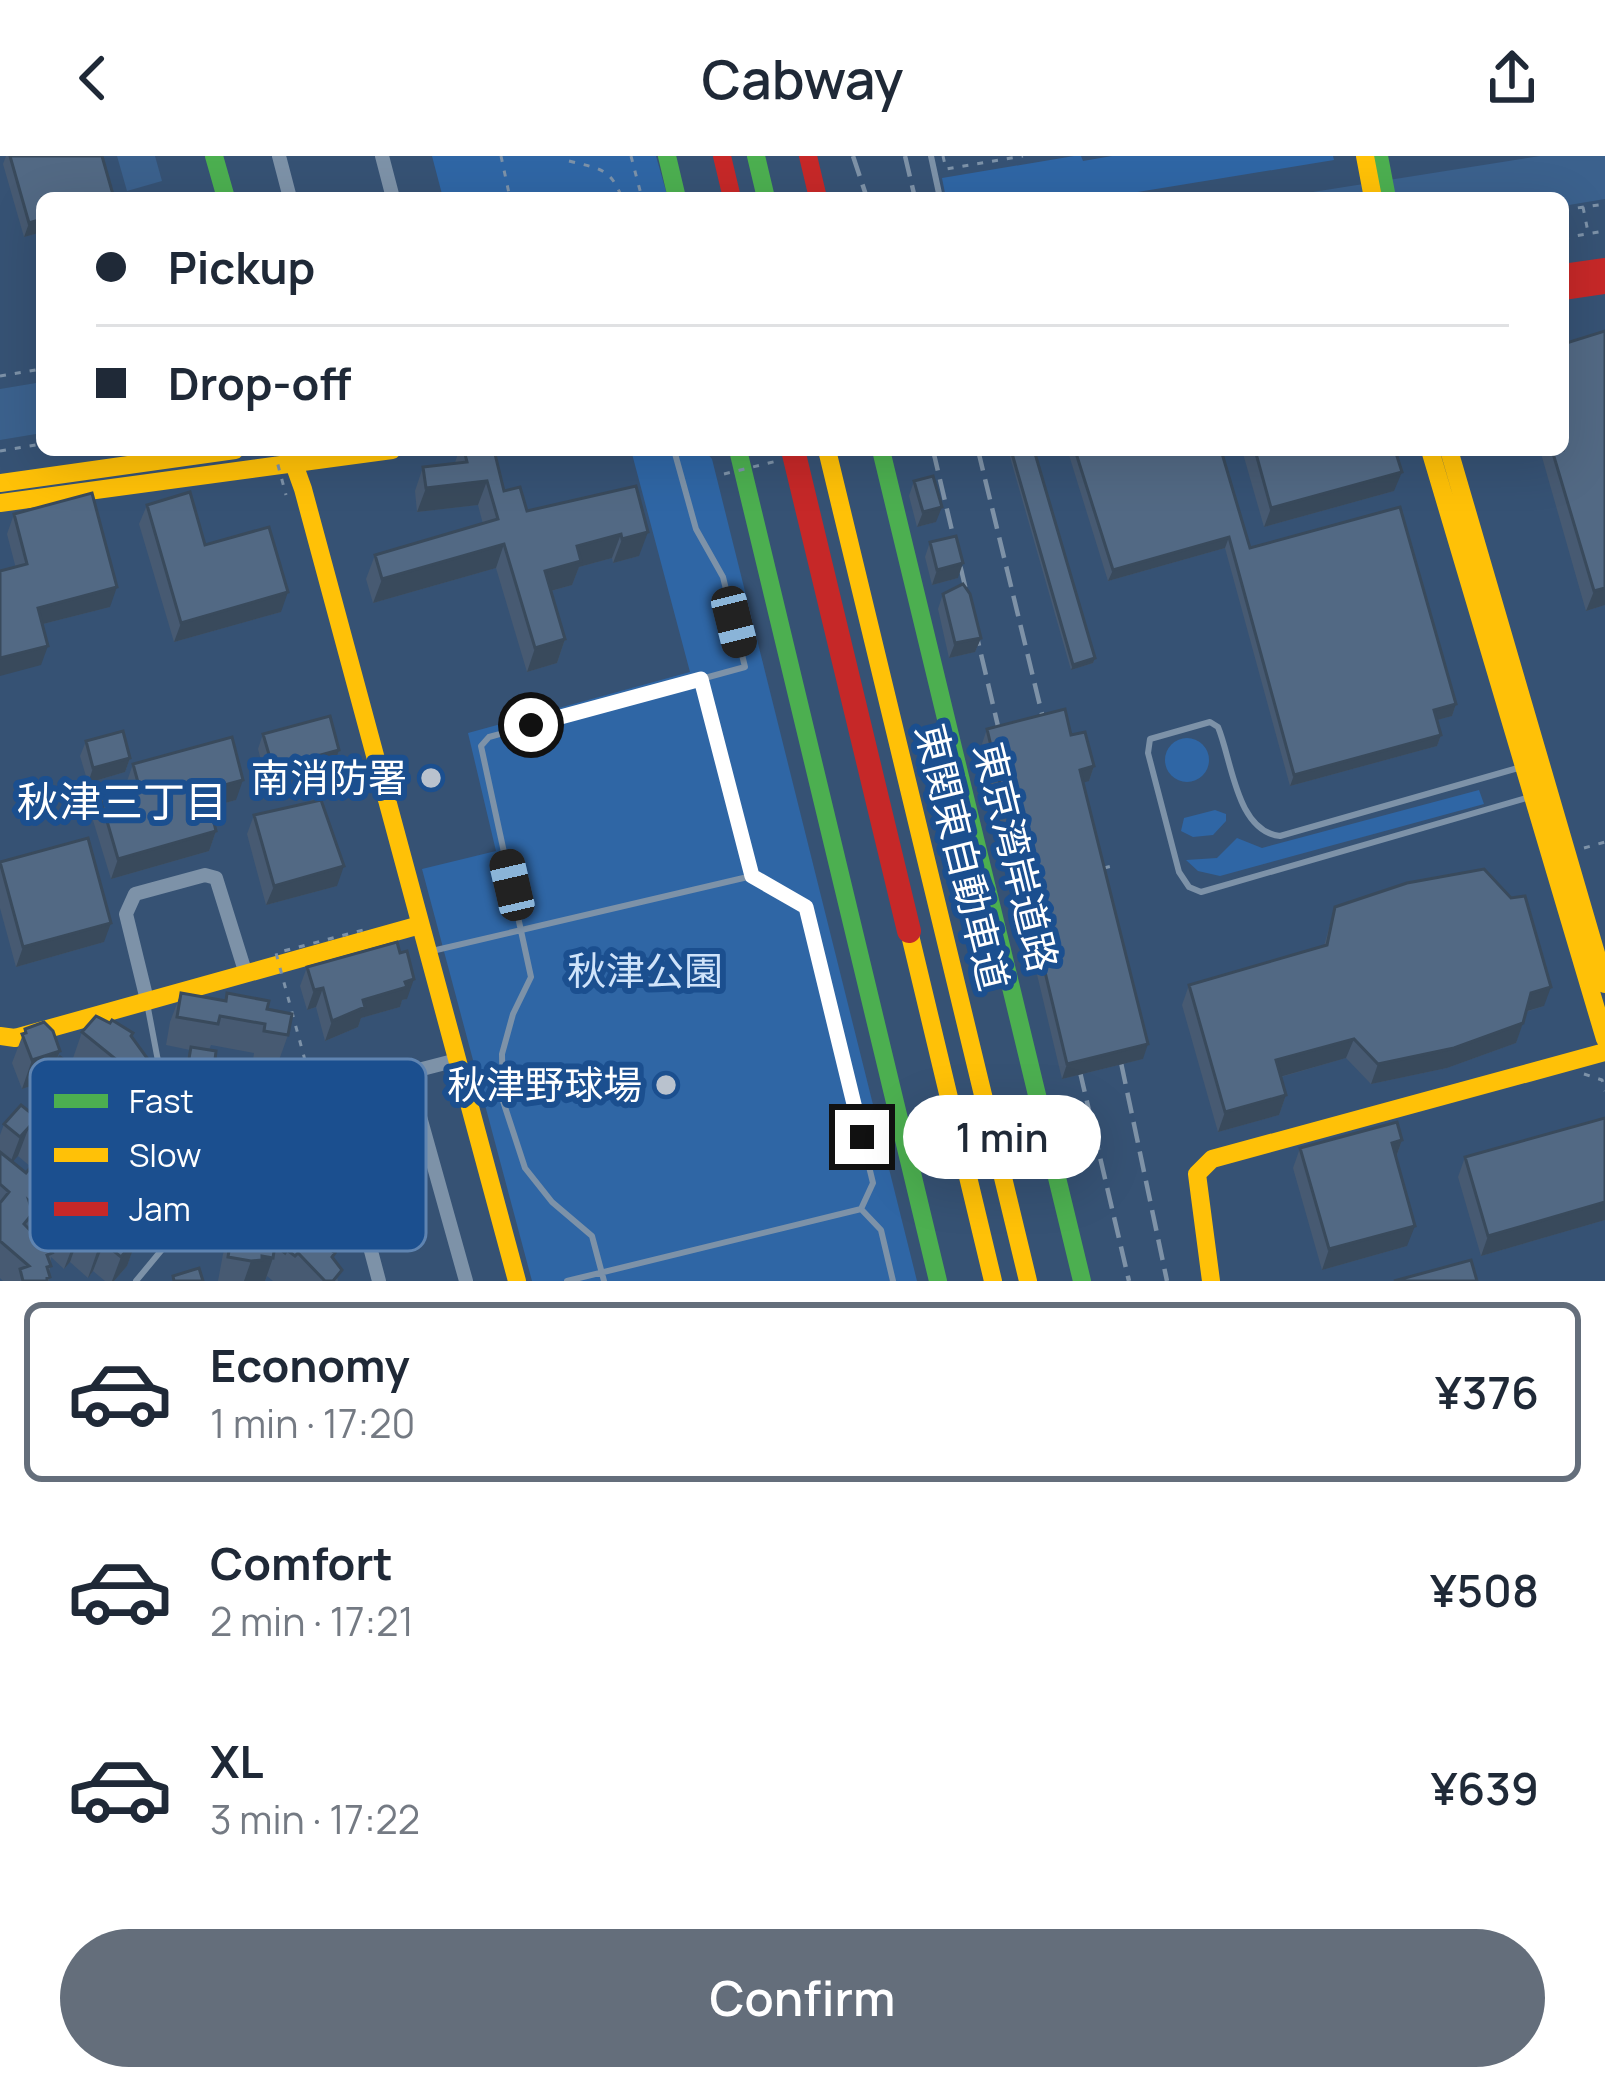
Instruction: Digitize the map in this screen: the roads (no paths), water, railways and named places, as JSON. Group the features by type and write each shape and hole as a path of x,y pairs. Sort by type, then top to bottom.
{"main road":[{"path":"214,156 224,192"},
{"path":"667,156 676,192"},
{"path":"722,156 731,192"},
{"path":"756,156 765,192"},
{"path":"808,156 817,192"},
{"path":"1372,158 1372,192"},
{"path":"1372,158 1385,192"},
{"path":"1569,272 1605,267"},
{"path":"1569,290 1605,285"},
{"path":"0,483 192,456"},
{"path":"0,503 274,456"},
{"path":"287,456 517,1281"},
{"path":"739,456 938,1281"},
{"name":"東関東自動車道","path":"789,456 993,1281"},
{"name":"東関東自動車道","path":"828,456 1028,1281"},
{"name":"東京湾岸道路","path":"882,456 1082,1281"},
{"path":"1432,456 1540,794 1605,1040"},
{"path":"1451,456 1531,764"},
{"path":"1540,794 1605,984"},
{"path":"0,1036 15,1038 420,925"},
{"path":"1211,1281 1196,1174 1212,1159 1605,1052"}],"street":[{"path":"279,156 288,192"},
{"path":"382,156 391,192"},
{"path":"147,1000 126,914 135,893 205,875 216,878 245,971"},
{"path":"426,1069 458,1060"},
{"path":"426,1138 466,1281"},
{"path":"371,1251 379,1281"}],"lane":[{"path":"931,156 939,192"},
{"path":"604,1281 592,1236 552,1202 526,1168 503,1101 502,1054 513,1014 531,977 481,746 489,737 745,667 722,578 696,529 676,456"},
{"path":"701,679 752,876"},
{"path":"1531,764 1280,836 1268,834 1250,816 1218,727 1210,722 1161,733 1150,739 1148,753 1179,872 1189,887 1201,892 1540,794"},
{"path":"428,952 752,876 806,907 873,1183 861,1209"},
{"path":"147,1000 158,1059"},
{"path":"566,1281 861,1209"},
{"path":"861,1209 881,1230 893,1281"},
{"path":"136,1281 161,1251"}],"railway":[{"path":"853,156 865,192"},
{"path":"905,156 914,192"},
{"path":"934,456 1005,756"},
{"path":"979,456 1050,747"},
{"path":"1115,1034 1167,1281"},
{"path":"1073,1042 1129,1281"}],"place":[{"name":"南消防署","path":"431,778"},
{"name":"秋津野球場","path":"666,1085"}],"district":[{"name":"秋津三丁目","path":"122,802"}],"park label":[{"name":"秋津公園","path":"645,971"}]}
